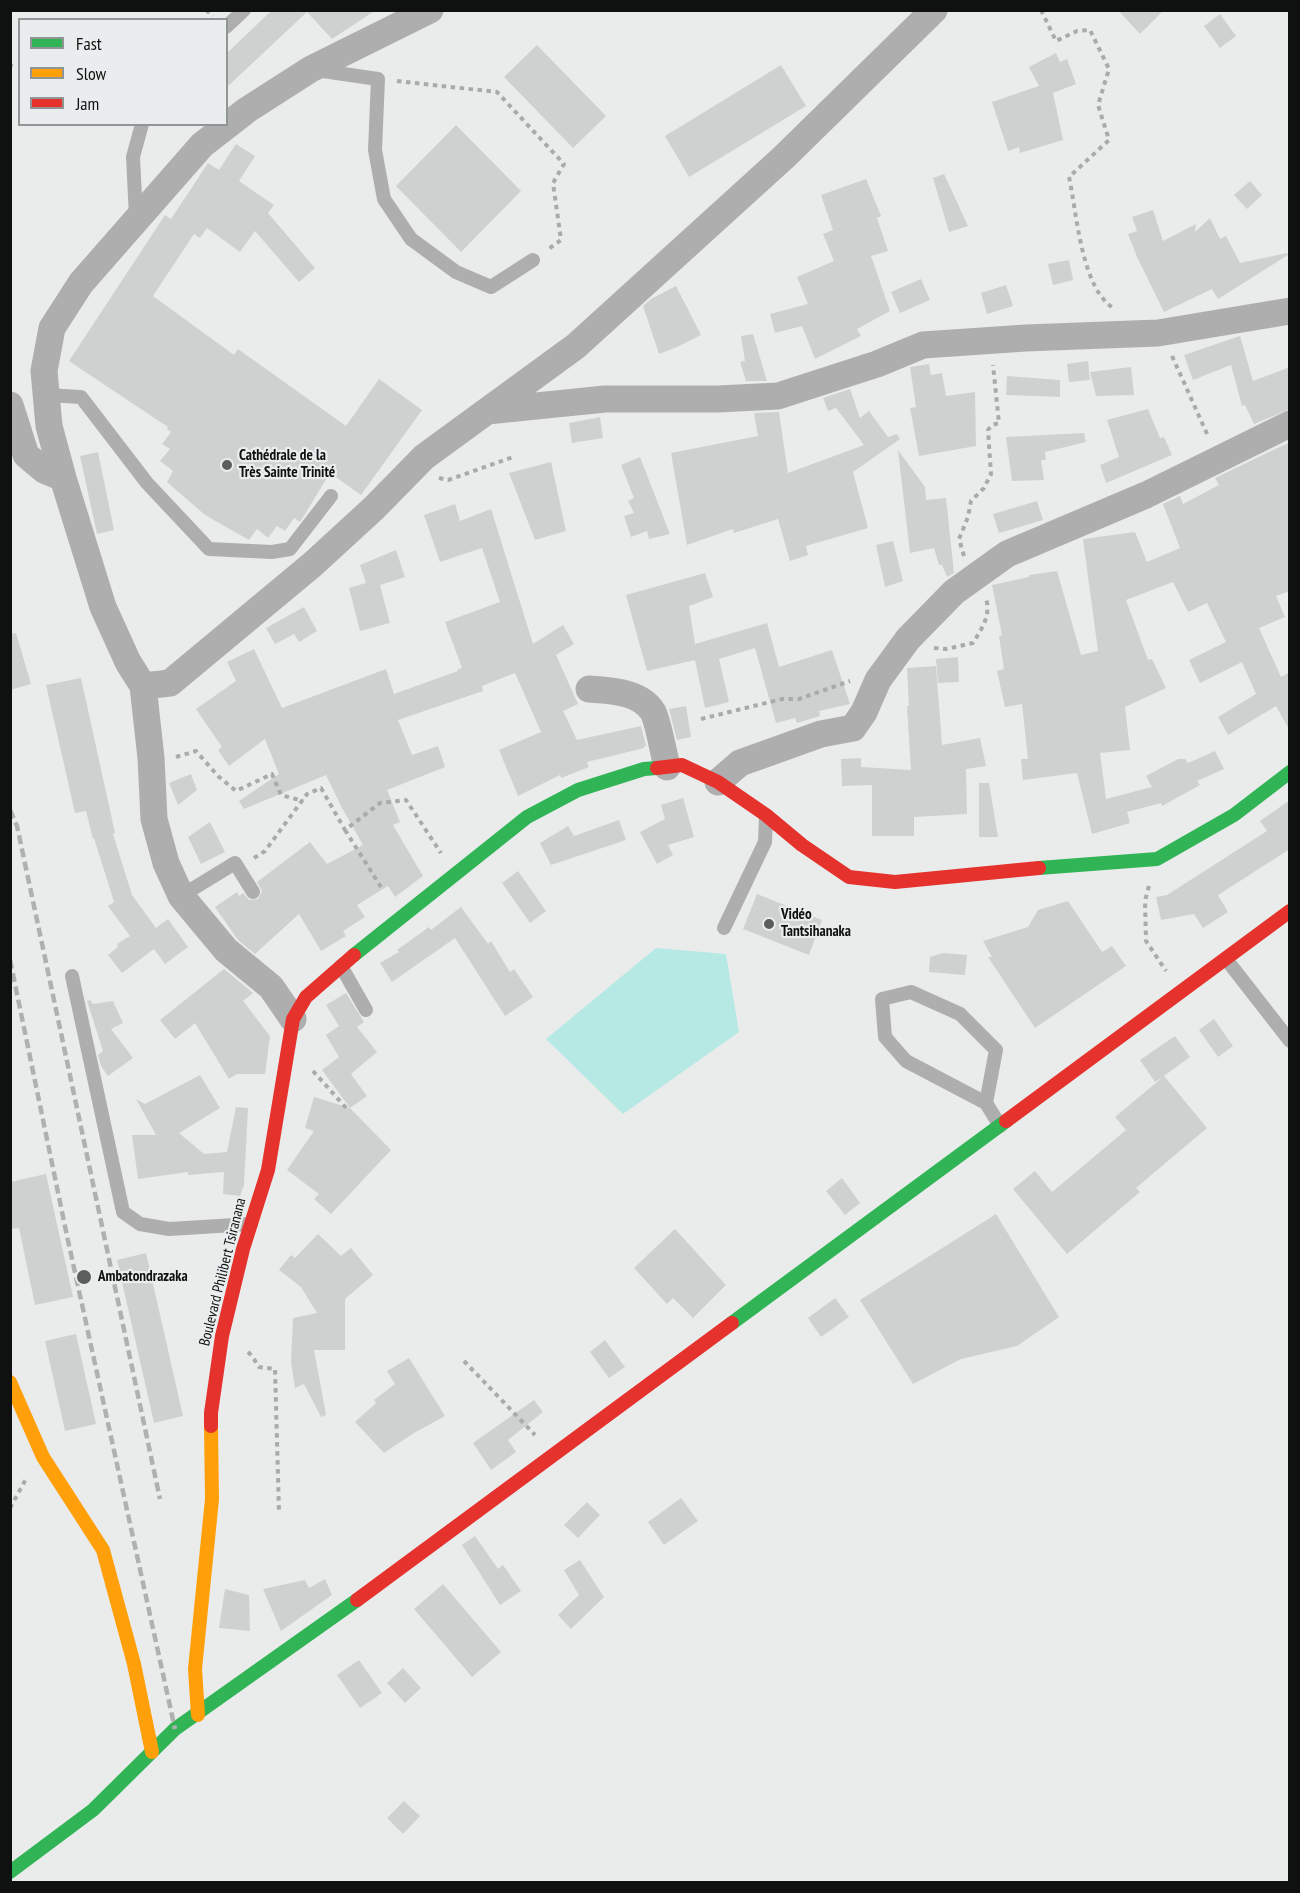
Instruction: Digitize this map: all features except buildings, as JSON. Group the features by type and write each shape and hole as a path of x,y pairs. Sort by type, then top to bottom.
{"street":[{"path":"228,125 311,69 430,10"},
{"path":"143,686 170,683 313,564 374,508 423,457 576,346 784,157 934,10"},
{"path":"226,126 202,145 81,283 52,327 44,371 50,426 63,478 103,608 128,662 143,686 151,758 154,819 166,863 181,896 226,950 271,987 292,1019 306,997 341,966 527,817 578,790 645,769 682,765 718,782 766,815 802,845 849,876 896,882 1158,859 1234,815 1290,772"},
{"path":"486,411 605,399 718,399 778,396 923,345 1158,333 1290,311"},
{"path":"10,405 26,455 44,470 63,478"},
{"path":"718,782 740,763 820,734 854,728 883,674 903,645 954,592 1007,554 1127,503 1290,424"},
{"path":"589,689 618,692 638,698 653,712 667,767"},
{"path":"10,1872 93,1810 175,1729 198,1715 554,1455 1290,911"},
{"name":"Boulevard Philibert Tsiranana","path":"198,1715 195,1669 212,1499 211,1413 222,1336 243,1249 268,1170 292,1019"},
{"path":"10,1382 43,1457 104,1550 134,1664 152,1752"},
{"path":"19,1440 43,1457"}],"lane":[{"path":"228,25 244,10"},
{"path":"311,69 378,79 375,150 384,199 411,239 456,272 491,286 533,260"},
{"path":"136,220 133,157 141,126"},
{"path":"46,395 81,397 147,483 209,549 272,552 290,549 331,496"},
{"path":"724,928 765,842 766,815"},
{"path":"181,896 235,862 253,892"},
{"path":"1226,959 1290,1041"},
{"path":"341,966 366,1010"},
{"path":"72,976 123,1212 140,1224 169,1229 251,1224"},
{"path":"986,1103 996,1050 960,1014 910,992 882,999 885,1037 906,1061 986,1103 1000,1126"}],"path":[{"path":"1041,10 1056,41 1077,31 1090,30 1108,69 1098,105 1109,140 1069,177 1088,272 1106,304 1116,310"},
{"path":"10,68 12,62"},
{"path":"378,79 497,92 564,164 554,183 561,240 533,260"},
{"path":"1158,333 1169,346 1219,459"},
{"path":"903,645 945,649 973,643 986,622 988,605 980,574 968,565 959,539 968,517 971,501 984,489 991,474 988,430 992,425 999,423 991,341"},
{"path":"409,472 448,480 513,457"},
{"path":"700,719 782,699 799,699 865,676 883,674"},
{"path":"151,758 181,757 196,751 218,776 236,791 272,774 281,795 303,801"},
{"path":"238,867 265,851 307,794 321,788 381,887"},
{"path":"345,830 380,803 406,800 455,875"},
{"path":"1158,859 1145,901 1146,941 1180,993"},
{"path":"285,1060 309,1066 348,1110"},
{"path":"222,1336 252,1356 259,1367 275,1369 279,1512"},
{"path":"464,1361 554,1455"}],"shaded area":[{"path":"656,948 726,954 739,1032 623,1114 546,1039"}],"railway":[{"path":"10,810 17,826 160,1499"},
{"path":"10,960 67,1236 175,1729"}],"traffic: fast":[{"path":"354,955 527,817 578,790 644,769 657,768"},
{"path":"1039,868 1157,859 1234,815 1290,772"},
{"path":"732,1323 1006,1121"},
{"path":"10,1872 93,1810 175,1729 357,1600"}],"traffic: slow":[{"path":"10,1382 43,1457 103,1550 134,1664 152,1752"},
{"path":"198,1715 195,1669 212,1499 211,1426"}],"traffic: jam":[{"path":"657,768 682,765 718,782 849,877 895,882 1039,868"},
{"path":"1006,1121 1290,911"},
{"path":"211,1426 222,1336 243,1249 268,1170 293,1019 306,997 354,955"},
{"path":"357,1600 732,1323"}],"place":[{"name":"Cathédrale de la Très Sainte Trinité","path":"227,465"},
{"name":"Vidéo Tantsihanaka","path":"769,924"},
{"name":"Ambatondrazaka","path":"84,1277"}]}
